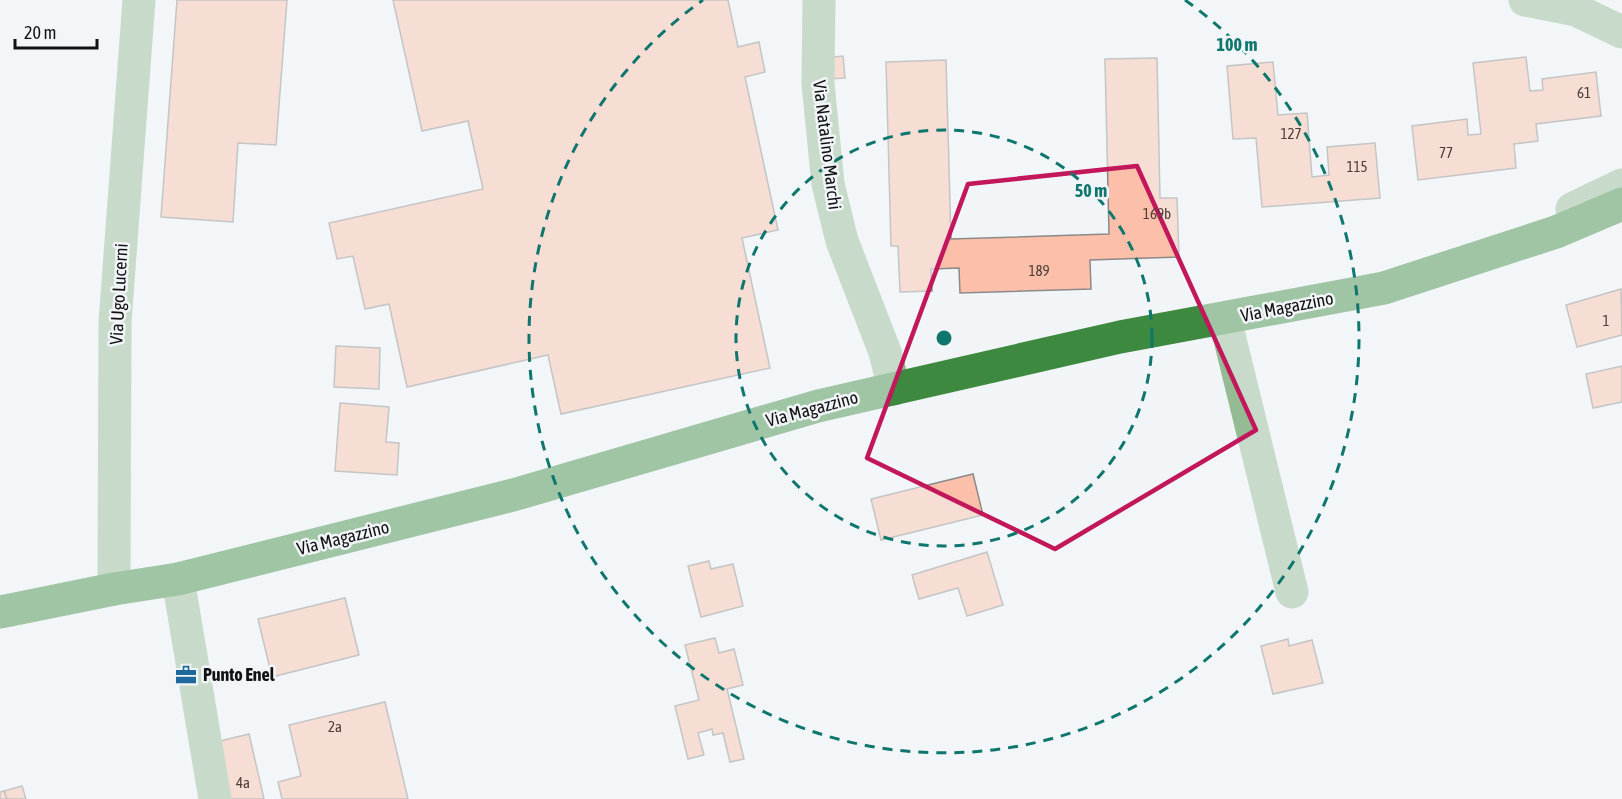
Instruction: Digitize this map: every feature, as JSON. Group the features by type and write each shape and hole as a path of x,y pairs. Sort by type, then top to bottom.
{"main road":[{"name":"Via Magazzino","path":"0,612 114,589 178,579 513,495 818,406 1120,338 1384,288 1556,232 1622,204"}],"street":[{"name":"Via Ugo Lucerni","path":"114,589 116,322 139,0"},
{"name":"Via Natalino Marchi","path":"819,0 818,84 828,184 842,241 885,352 894,389"},
{"path":"1525,0 1576,10 1622,32"},
{"path":"1485,255 1544,221 1622,185"},
{"path":"1225,319 1292,592"},
{"path":"178,579 215,799"}],"highlighted area":[{"path":"1137,166 1256,430 1055,549 867,458 968,184"}],"building":[{"path":"177,0 287,0 276,145 238,143 233,222 161,217"},
{"path":"393,0 728,0 738,47 759,42 765,72 745,77 778,230 742,238 770,368 561,414 548,355 407,387 389,304 365,309 353,256 337,259 329,223 483,189 468,121 422,131"},
{"path":"843,56 845,78 829,79 826,58"},
{"path":"1526,57 1530,91 1543,90 1542,79 1596,72 1601,116 1536,124 1538,141 1514,144 1516,168 1418,180 1412,126 1467,119 1468,135 1481,134 1473,63"},
{"path":"1157,58 1160,198 1177,198 1179,257 1090,260 1091,289 960,293 959,268 931,269 932,291 900,292 898,246 891,246 886,62 946,60 951,239 1109,234 1105,59"},
{"path":"1273,62 1278,115 1307,113 1312,177 1329,175 1327,147 1375,143 1380,198 1262,207 1256,138 1233,139 1227,66"},
{"path":"1621,289 1622,335 1577,347 1566,305"},
{"path":"336,346 380,348 379,389 334,387"},
{"path":"1622,366 1622,402 1593,408 1586,374"},
{"path":"340,403 389,407 386,442 399,443 397,475 335,471"},
{"path":"973,474 983,515 881,540 871,499"},
{"path":"987,552 1003,605 967,616 958,588 919,599 912,575"},
{"path":"709,561 711,569 733,564 743,606 701,617 688,566"},
{"path":"345,598 359,655 272,677 258,619"},
{"path":"715,638 719,653 734,649 743,685 727,689 744,759 730,762 723,733 713,735 712,729 698,733 704,755 688,759 675,706 699,700 685,645"},
{"path":"1288,639 1289,646 1312,640 1323,683 1273,694 1261,646"},
{"path":"385,702 408,799 282,799 278,782 301,776 289,725"},
{"path":"249,734 264,799 229,799 216,742"},
{"path":"22,786 26,799 7,799 4,791"},
{"path":"4,791 7,799 0,799 0,792"}],"place":[{"name":"Punto Enel","path":"186,675"}]}
